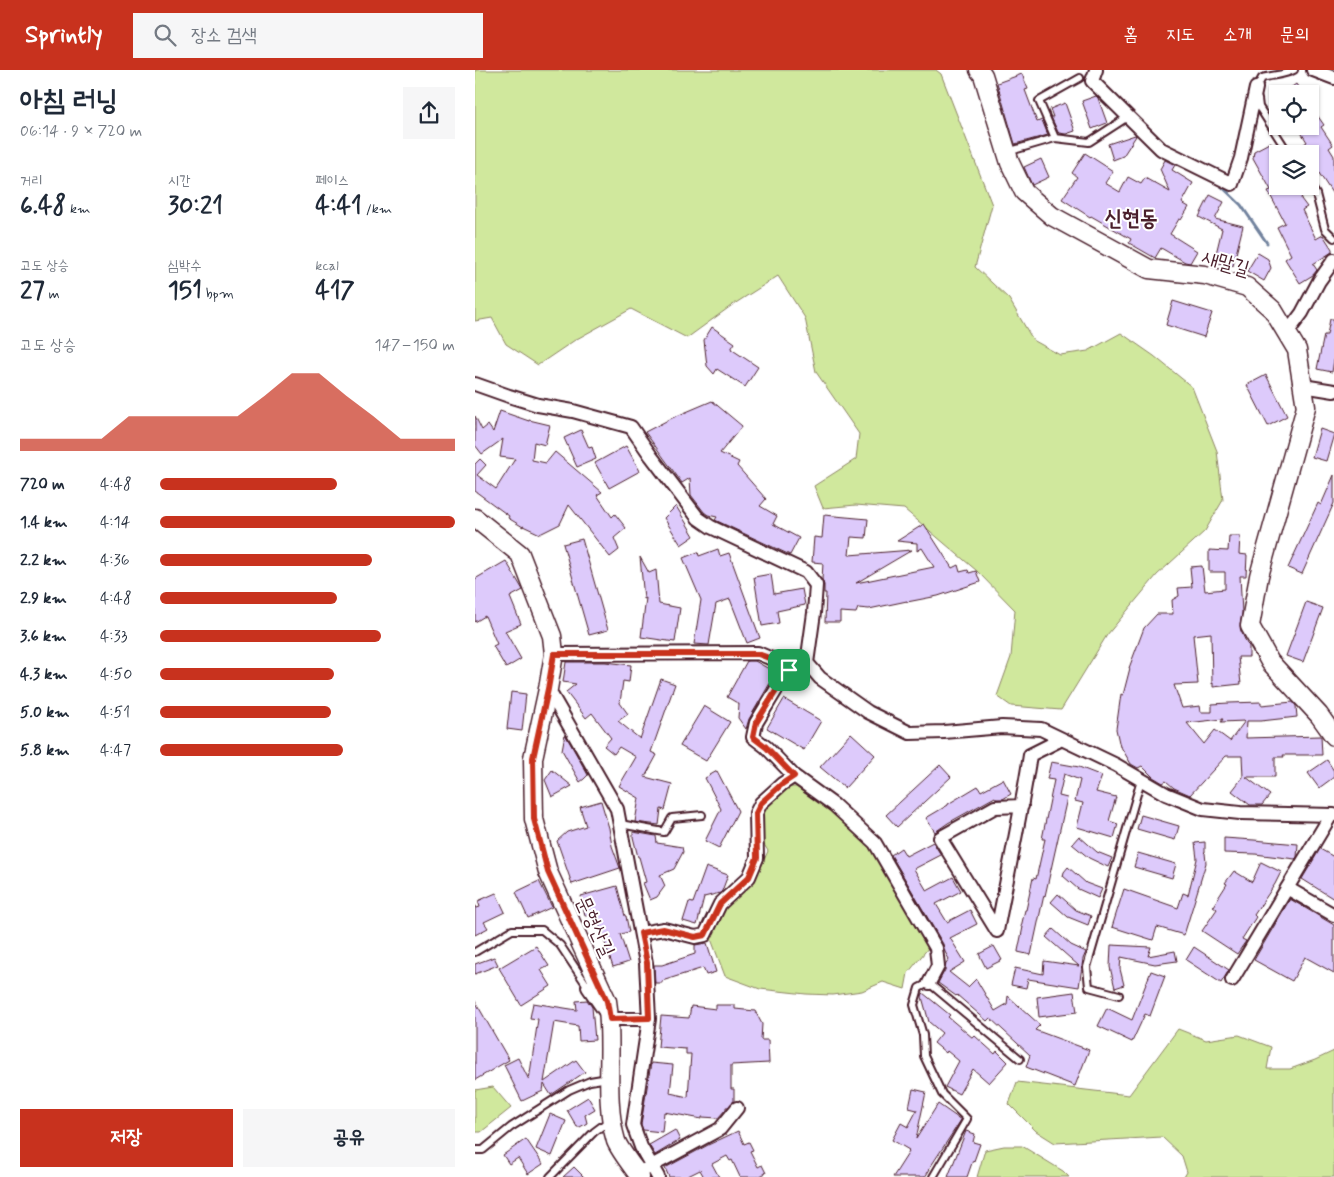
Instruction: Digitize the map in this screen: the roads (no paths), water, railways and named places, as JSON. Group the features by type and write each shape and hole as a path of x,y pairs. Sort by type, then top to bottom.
{"street":[{"name":"새말길","path":"979,70 983,75 1010,163 1024,192 1052,216 1149,269 1205,275 1247,287 1273,310 1297,350 1306,408 1259,576 1250,626 1270,662 1319,715 1334,736"},
{"path":"1096,70 1092,81 1161,149 1231,184 1241,158 1256,88"},
{"path":"1313,70 1334,78"},
{"path":"1287,333 1302,313 1319,281 1334,260"},
{"path":"475,384 538,405 573,411 631,427 699,518 711,527 806,572 816,585 807,663 820,678 868,712 909,733 1002,727 1041,729 1115,765 1166,794 1203,809 1241,813 1333,815"},
{"path":"1303,386 1334,391"},
{"name":"문형산길","path":"475,518 520,554 552,636 554,654 533,758 534,819 548,872 607,1001 610,1019 609,1077 611,1119 617,1143 647,1173"},
{"path":"554,654 758,654 772,659 789,670"},
{"path":"807,663 789,670 756,723 753,737 766,747 794,776 834,806 875,843 936,948 938,966 929,983"},
{"name":"문형산길","path":"548,689 617,809 647,963 649,1018 633,1124 647,1173"},
{"path":"1022,806 995,807 940,838 997,931 1011,851 1022,806 1030,755 1062,739"},
{"path":"641,933 663,929 695,937 705,935 720,904 749,877 757,858 756,813 761,803 794,776"},
{"path":"1232,980 1333,815"},
{"path":"1287,888 1334,915"},
{"path":"588,987 610,1019 649,1018"},
{"path":"647,1173 720,1129 737,1108"}],"lane":[{"path":"1283,145 1259,107 1256,88 1262,78 1274,74 1289,73 1294,70"},
{"path":"1055,138 1039,101 1080,78"},
{"path":"1006,152 1055,138 1089,142 1123,120"},
{"path":"1316,195 1325,229 1334,238"},
{"path":"1119,995 1089,986 1087,967 1141,780"},
{"path":"619,824 664,832 672,818 702,815"},
{"path":"475,952 512,930 542,930 560,945 588,987"},
{"path":"933,1177 967,1119 942,1094 924,1056 923,1035 915,1005 919,988 929,983 1020,1059"},
{"path":"475,1150 483,1150 511,1127 569,1090 590,1081 609,1077"},
{"path":"549,1177 594,1132 611,1119"}],"waterway":[{"path":"1217,182 1241,205 1267,243"}],"district":[{"name":"신현동","path":"1131,217"}]}
